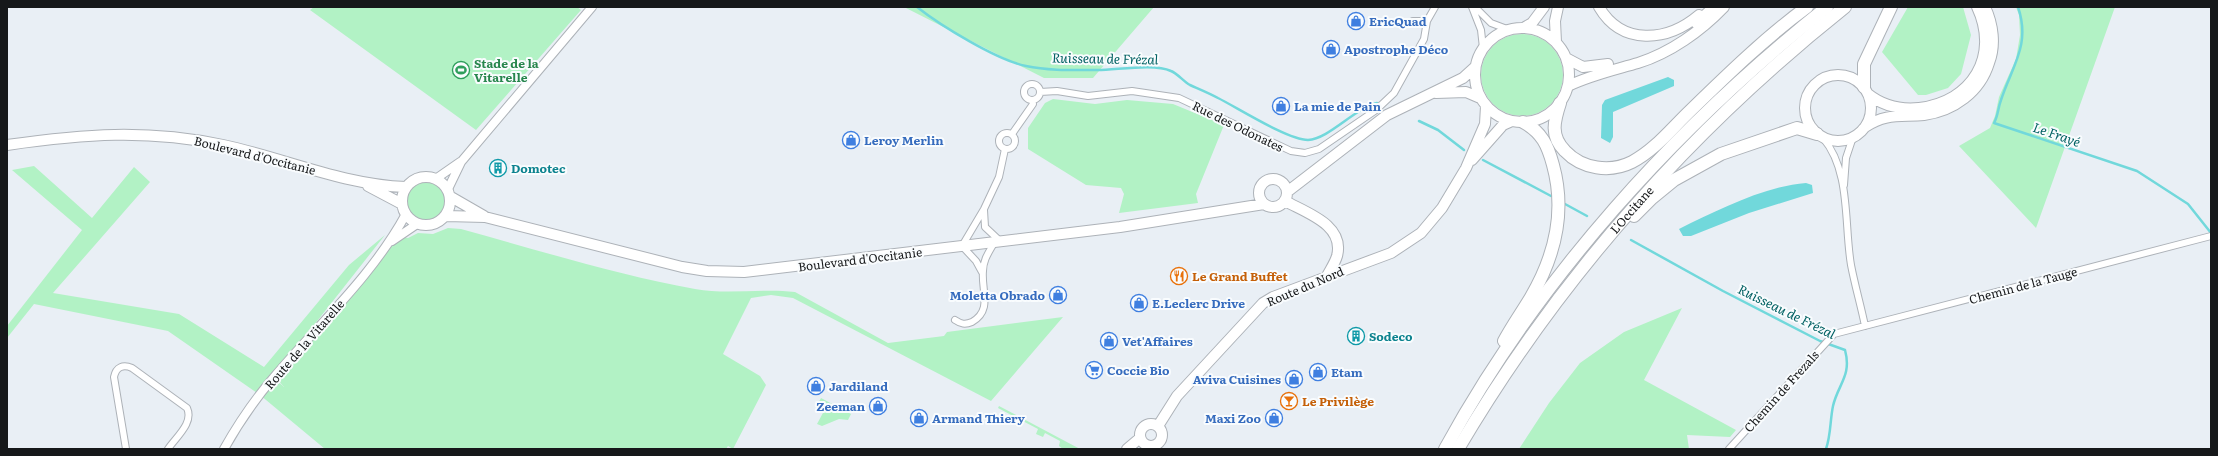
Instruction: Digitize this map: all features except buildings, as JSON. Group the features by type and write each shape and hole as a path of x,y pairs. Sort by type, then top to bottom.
{"highway":[{"path":"1560,103 1554,123 1554,129 1557,140 1568,154 1590,166 1617,168 1632,162 1652,148 1725,78 1807,7"},
{"name":"L'Occitane","path":"1445,449 1476,396 1556,282 1637,183 1680,138 1736,84 1827,7"},
{"name":"L'Occitane","path":"1458,449 1504,374 1564,290 1625,214 1688,146 1759,79 1845,7"},
{"path":"1866,90 1864,64 1890,7"},
{"path":"1476,396 1505,339 1545,269 1556,237 1559,207 1556,180 1550,154 1540,134 1517,122"},
{"path":"1564,290 1652,198 1674,180 1721,154 1785,130 1797,128 1820,136"}],"main road":[{"path":"1525,27 1542,32 1556,42 1566,58 1569,71 1568,86 1560,103 1544,117 1517,122 1498,116 1483,102 1475,83 1474,68 1482,48 1494,36 1508,29 1525,27 1532,23 1544,7"},
{"path":"1556,42 1554,20 1558,7"},
{"path":"1598,7 1612,24 1632,35 1657,36 1677,31 1708,7"},
{"path":"1566,58 1583,66 1596,67 1637,56 1678,37 1691,28 1714,7"},
{"path":"1568,86 1595,74 1640,62 1659,54 1695,33 1724,7"},
{"path":"1977,7 1984,27 1986,39 1984,57 1977,74 1958,95 1945,102 1930,107 1900,108 1887,106 1866,90 1858,81 1841,74 1824,77 1814,84 1806,95 1804,112 1811,128 1820,136 1833,141 1853,137 1864,128 1886,116 1923,115 1949,108 1974,90 1984,78 1993,51 1992,25 1985,7"},
{"name":"Boulevard d'Occitanie","path":"446,216 485,217 653,260 707,272 744,272 1178,219 1264,204 1275,207 1308,176 1387,115 1406,104 1463,78 1474,68"},
{"path":"1864,128 1871,112 1866,90"},
{"name":"Boulevard d'Occitanie","path":"1432,93 1466,92 1483,102"},
{"name":"Route du Nord","path":"1158,426 1177,396 1257,308 1273,297 1391,253 1421,234 1442,208 1466,168 1485,124 1483,102"},
{"name":"Route du Nord","path":"1466,168 1503,124 1517,122"},
{"name":"Boulevard d'Occitanie","path":"7,145 117,133 188,138 250,151 359,182 406,187"},
{"path":"423,176 437,178 449,193 449,210 446,216 433,224 418,224 404,209 402,195 406,187 417,178 423,176"},
{"name":"Boulevard d'Occitanie","path":"1240,207 1258,193 1265,181 1274,178 1282,181 1308,176"},
{"path":"1282,181 1286,196 1333,230 1338,243 1337,257 1327,276"},
{"name":"Boulevard d'Occitanie","path":"359,182 404,209"},
{"name":"Boulevard d'Occitanie","path":"449,193 485,217"},
{"path":"1258,193 1264,204"},
{"path":"1127,449 1140,444 1154,445 1161,440 1161,430 1158,426 1151,424 1144,426 1140,431 1140,444"}],"street":[{"path":"437,178 460,162 592,7"},
{"name":"Rue des Odonates","path":"1040,92 1057,91 1088,96 1122,91 1167,94 1179,98 1292,151 1305,153 1319,149 1334,140 1376,110 1394,93 1424,39 1427,21 1435,7"},
{"path":"1472,7 1481,30 1482,48"},
{"path":"1475,7 1491,23 1508,29"},
{"path":"1413,21 1427,21"},
{"path":"1035,85 1040,92 1038,98 1032,100 1025,96 1026,87 1035,85"},
{"path":"1012,134 1033,104 1032,100"},
{"path":"1006,133 1012,134 1015,143 1012,148 1006,149 1000,146 999,139 1006,133"},
{"path":"1820,136 1837,158 1844,195 1851,266 1865,326"},
{"path":"1844,195 1846,158 1853,137"},
{"path":"955,320 960,324 968,324 977,319 983,312 986,297 982,272 976,261 962,246 984,209 999,177 1006,149"},
{"path":"449,193 460,162"},
{"name":"Route de la Vitarelle","path":"390,243 404,209"},
{"path":"982,272 985,260 998,242 985,227 984,209"},
{"name":"Route de la Vitarelle","path":"224,449 236,428 273,378 390,243 418,224"},
{"name":"Chemin de la Tauge","path":"1834,334 2208,237"},
{"name":"Chemin de Frezals","path":"1729,449 1834,334"},
{"path":"126,449 114,377 115,371 120,367 126,366 132,368 187,408 189,417 187,423 168,449"}],"green space":[{"name":"Stade de la Vitarelle","path":"314,7 577,7 581,10 476,130 310,10"},
{"path":"904,7 1154,7 1093,78 1044,78"},
{"path":"1908,7 1963,7 1971,35 1961,74 1948,88 1926,95 1918,95 1882,52"},
{"path":"2016,7 2115,7 2036,228 1959,146 1990,128 1995,116 1999,97 2016,59 2020,35 2019,15"},
{"path":"1522,34 1538,37 1551,46 1560,59 1563,75 1560,91 1551,104 1538,113 1522,116 1506,113 1493,104 1484,91 1481,75 1484,59 1493,46 1506,37"},
{"path":"1053,99 1095,104 1127,100 1173,104 1224,125 1196,194 1198,203 1119,213 1124,194 1121,188 1086,185 1028,149 1028,128 1045,103"},
{"path":"34,166 92,218 134,167 150,182 53,293 179,314 264,367 349,265 385,235 273,377 284,387 278,380 392,245 403,237 408,238 418,233 433,234 448,228 461,229 636,277 695,289 707,291 795,292 888,343 944,336 947,332 1063,317 991,401 793,298 771,295 751,298 723,354 760,376 766,385 733,449 728,446 726,449 325,449 260,395 168,331 34,304 7,338 7,326 82,230 12,170"},
{"path":"426,182 436,185 442,191 445,201 442,211 436,217 426,220 416,217 410,211 407,201 410,191 416,185"},
{"path":"1682,308 1644,380 1736,430 1730,437 1687,435 1689,449 1519,449 1549,403 1580,363 1624,332"},
{"path":"821,398 851,414 848,420 839,419 822,426 817,424 824,411 816,407"},
{"path":"999,406 1080,449 1063,449 1059,446 1060,441 1045,433 1043,437 1036,434 1038,429 998,408"}],"water":[{"path":"1668,77 1674,80 1674,86 1613,112 1613,137 1610,143 1601,138 1602,105 1605,100"},
{"path":"1806,183 1812,185 1813,193 1749,213 1691,236 1683,236 1679,229 1741,200 1774,189"}],"waterway":[{"name":"Ruisseau de Frézal","path":"917,7 927,15 985,50 1014,63 1044,69 1098,70 1155,67 1171,71 1190,85 1215,96 1263,123 1299,139 1308,140 1325,134 1360,111 1377,103"},
{"name":"Le Frayé","path":"2018,7 2022,33 2021,44 2015,66 2005,88 1994,123 2137,171 2188,204 2211,233"},
{"name":"Ruisseau de Frézal","path":"1419,121 1438,130 1464,150"},
{"name":"Ruisseau de Frézal","path":"1483,160 1551,196"},
{"name":"Ruisseau de Frézal","path":"1565,204 1587,216"},
{"name":"Ruisseau de Frézal","path":"1631,240 1723,291 1820,341 1845,350 1847,359 1846,373 1835,398 1826,449"}],"place":[{"name":"EricQuad","path":"1356,21"},
{"name":"Apostrophe Déco","path":"1331,49"},
{"name":"Stade de la Vitarelle","path":"461,70"},
{"name":"La mie de Pain","path":"1281,106"},
{"name":"Leroy Merlin","path":"851,140"},
{"name":"Domotec","path":"498,168"},
{"name":"Le Grand Buffet","path":"1179,276"},
{"name":"Moletta Obrado","path":"1058,295"},
{"name":"E.Leclerc Drive","path":"1139,303"},
{"name":"Sodeco","path":"1356,336"},
{"name":"Vet'Affaires","path":"1109,341"},
{"name":"Coccie Bio","path":"1094,370"},
{"name":"Etam","path":"1318,372"},
{"name":"Aviva Cuisines","path":"1294,379"},
{"name":"Jardiland","path":"816,386"},
{"name":"Le Privilège","path":"1289,401"},
{"name":"Zeeman","path":"878,406"},
{"name":"Armand Thiery","path":"919,418"},
{"name":"Maxi Zoo","path":"1274,418"}]}
